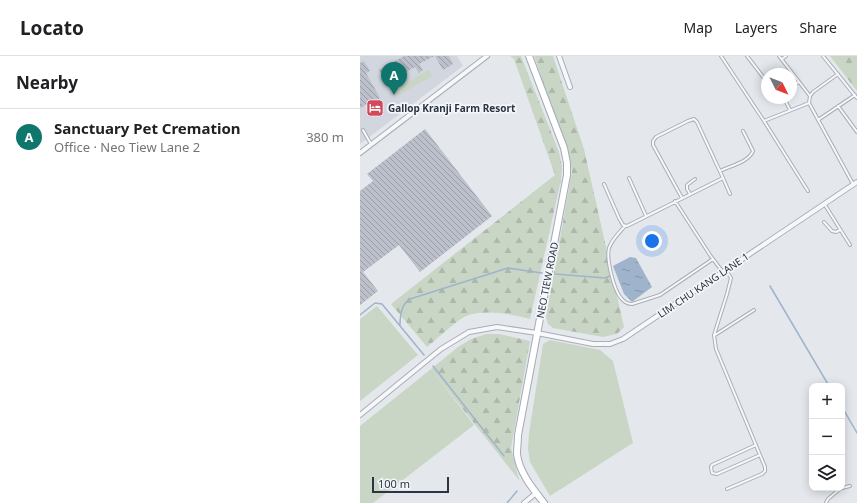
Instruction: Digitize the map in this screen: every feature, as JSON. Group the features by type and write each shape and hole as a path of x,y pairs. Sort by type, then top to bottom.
{"main road":[{"name":"NEO TIEW ROAD","path":"528,56 564,148 567,163 567,175 518,435 517,453 519,463 526,478 544,503"}],"street":[{"path":"360,153 486,56"},
{"path":"559,56 570,87"},
{"name":"LIM CHU KANG LANE 1","path":"360,415 441,349 470,332 497,327 593,344 610,344 623,339 855,183"},
{"path":"524,503 536,493"}],"lane":[{"path":"721,56 808,191"},
{"path":"747,56 761,74"},
{"path":"779,56 810,96"},
{"path":"782,60 786,56"},
{"path":"823,56 857,98"},
{"path":"838,74 813,92 810,96 809,102 855,183"},
{"path":"818,120 855,95"},
{"path":"764,121 809,102"},
{"path":"787,104 790,110"},
{"path":"838,106 857,132"},
{"path":"682,198 653,145 653,139 688,120 694,119 730,194"},
{"path":"363,130 371,144"},
{"path":"720,171 749,158 752,153 753,151 743,130"},
{"path":"629,178 646,216"},
{"path":"713,259 660,295 628,304 622,300 618,294 608,258 609,248 615,237 625,226 723,178"},
{"path":"690,194 687,189 687,185 695,179"},
{"path":"604,184 619,218 625,226"},
{"path":"675,201 713,259 731,278 714,335 716,349 765,467 765,471 762,474 728,489"},
{"path":"824,204 850,245"},
{"path":"824,222 832,231 836,232 840,230"},
{"path":"714,335 754,310"},
{"path":"756,445 712,465 711,471 717,474 760,455"},
{"path":"845,487 850,486"},
{"path":"826,503 828,499 838,491"}],"shaded area":[{"path":"360,56 457,56 463,66 360,144"}],"green space":[{"path":"510,56 521,56 559,152 562,167 561,180 530,319 515,315 490,313 466,316 427,347 391,304 555,175 514,59"},
{"path":"534,56 553,56 584,149 624,327 617,334 603,337 553,328 548,324 546,317 572,171 570,160"},
{"path":"830,56 857,56 857,91"},
{"path":"429,70 432,76 399,95 395,89"},
{"path":"377,306 418,355 360,401 360,319"},
{"path":"486,334 499,334 530,341 511,448 519,480 431,369 458,347 471,339"},
{"path":"550,340 600,350 613,361 633,443 550,496 530,462 528,449 529,433 543,344"},
{"path":"431,369 474,425 373,503 360,503 360,426"}],"water":[{"path":"630,257 636,258 652,287 632,302 624,294 613,266"}],"building":[{"path":"404,56 434,56 419,64 423,70 419,73 415,67 386,83 379,70"},
{"path":"435,56 449,56 453,64 443,70"},
{"path":"364,61 370,71 366,73 380,98 374,102 378,109 374,111 369,103 360,108 360,63"},
{"path":"425,129 492,216 420,272 399,245 363,272 378,291 360,305 360,191 373,181 367,174"}],"waterway":[{"path":"400,325 403,307 410,299 508,268 542,273"},
{"path":"555,274 605,278 612,275"},
{"path":"770,286 827,383"},
{"path":"360,315 375,303 382,304 424,355"},
{"path":"433,366 504,456"},
{"path":"845,412 857,433"},
{"path":"507,503 517,491"}],"place":[{"name":"Sanctuary Pet Cremation","path":"394,95"},
{"name":"Gallop Kranji Farm Resort","path":"375,108"}]}
